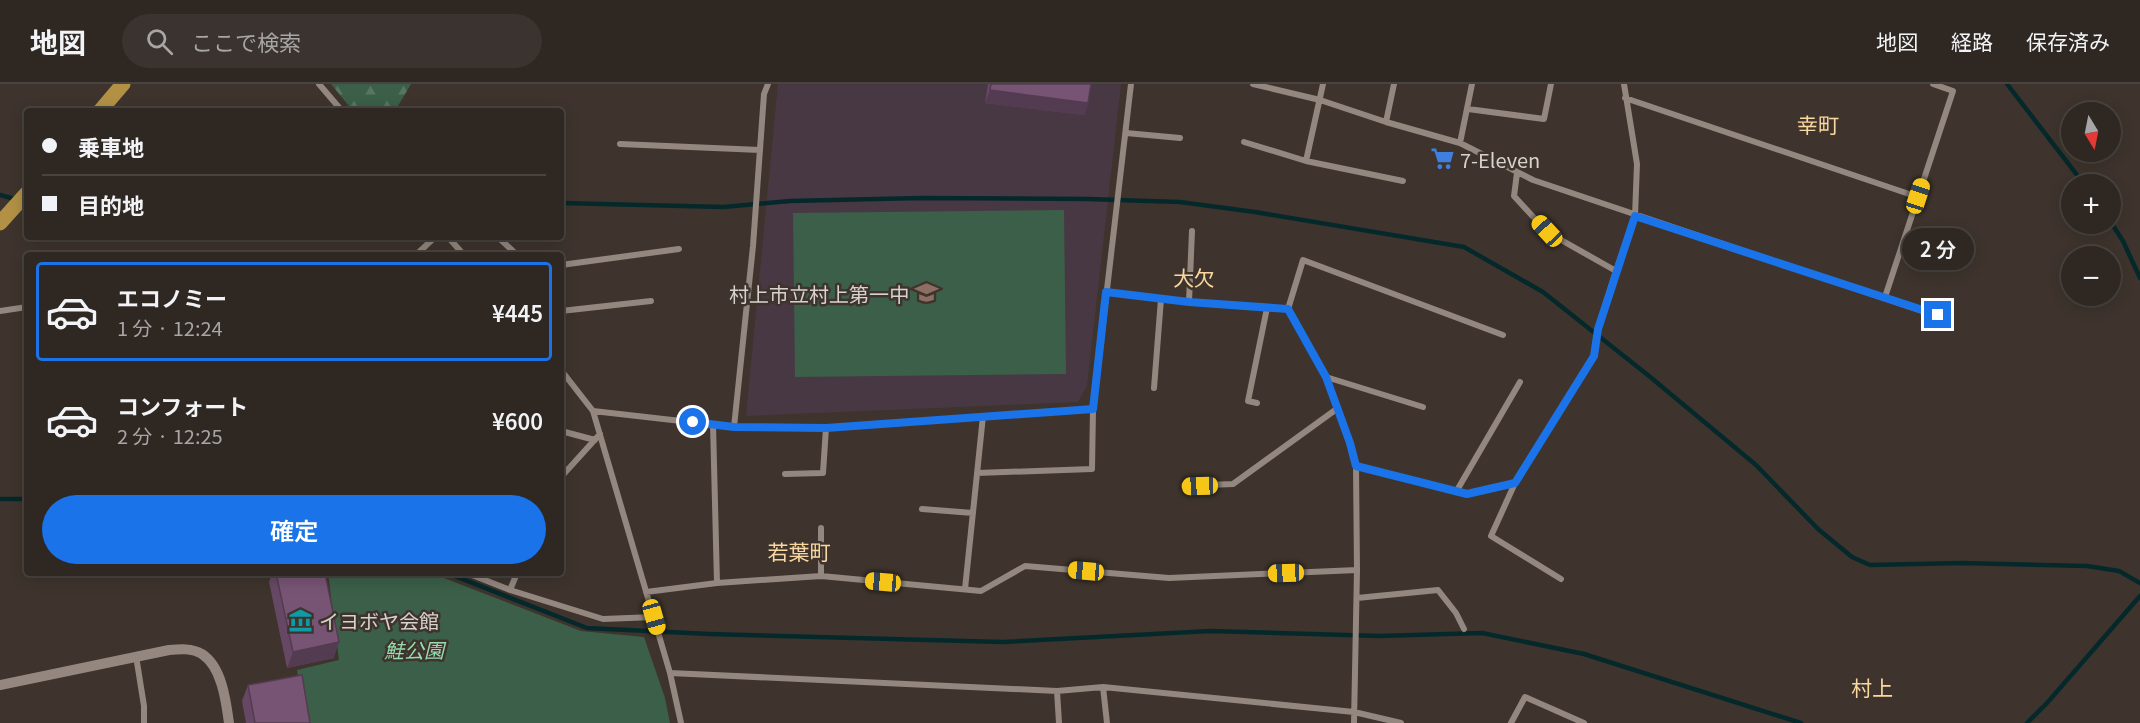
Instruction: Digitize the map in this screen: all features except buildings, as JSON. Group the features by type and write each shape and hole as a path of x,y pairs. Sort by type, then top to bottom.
{"main road":[{"path":"103,108 123,84"},
{"path":"0,223 24,196"}],"street":[{"path":"319,84 339,108"},
{"path":"734,427 753,246 764,94 768,84"},
{"path":"977,473 1092,469 1093,409 1131,84"},
{"path":"1252,84 1320,100 1460,143 1517,173 1635,216 1938,315"},
{"path":"1306,161 1323,84"},
{"path":"1386,122 1394,84"},
{"path":"1460,143 1472,84"},
{"path":"1468,109 1544,119 1551,84"},
{"path":"1561,579 1491,537 1515,483 1594,356 1598,329 1635,216 1637,164 1624,84"},
{"path":"1885,297 1953,91 1933,84"},
{"path":"1626,98 1918,196"},
{"path":"1126,133 1180,138"},
{"path":"1244,142 1306,161 1403,181"},
{"path":"620,144 760,150"},
{"path":"1517,173 1514,196 1547,231 1616,271"},
{"path":"1189,302 1192,231"},
{"path":"419,252 432,240"},
{"path":"451,240 461,252"},
{"path":"501,240 514,252"},
{"path":"564,264 679,249"},
{"path":"1354,723 1357,598 1356,466 1326,377 1288,309 1303,260 1503,335"},
{"path":"1106,292 1189,302 1288,309"},
{"path":"1154,388 1161,298"},
{"path":"564,311 651,301"},
{"path":"0,311 24,307"},
{"path":"1257,403 1248,401 1267,308"},
{"path":"564,374 593,411 670,673 681,723"},
{"path":"1326,377 1423,407"},
{"path":"1456,492 1520,382"},
{"path":"1184,486 1233,484 1338,408"},
{"path":"593,411 734,427 826,428 1093,409"},
{"path":"965,589 983,416"},
{"path":"713,424 717,583"},
{"path":"785,474 823,473 826,428"},
{"path":"564,432 595,440"},
{"path":"564,474 600,434"},
{"path":"1356,466 1467,494 1515,483"},
{"path":"922,509 973,513"},
{"path":"821,528 821,576"},
{"path":"646,592 717,583 821,576 981,591 1025,566 1169,578 1357,570"},
{"path":"475,576 510,590 603,619 654,617"},
{"path":"510,590 516,576"},
{"path":"1357,598 1438,590 1456,613 1464,629"},
{"path":"0,685 136,656 186,649 202,654 214,667 226,700 229,723"},
{"path":"136,656 144,706 144,723"},
{"path":"670,673 1058,691 1103,687 1354,712 1401,723"},
{"path":"1103,687 1107,723"},
{"path":"1058,691 1059,723"},
{"path":"1510,723 1525,697 1584,723"}],"shaded area":[{"name":"村上市立村上第一中","path":"778,84 1121,84 1087,386 1078,402 746,416"}],"green space":[{"path":"331,84 411,84 397,108 351,108"},
{"path":"1064,210 1066,374 795,377 793,213"},
{"name":"鮭公園","path":"328,576 439,576 581,631 644,637 665,698 670,723 306,723 297,670 339,660"}],"waterway":[{"path":"2007,84 2076,174"},
{"path":"0,195 18,200"},
{"path":"564,203 724,207 790,201 920,198 1180,202 1255,212 1464,247 1543,292 1649,376 1756,465 1818,529 1852,557 1870,565 1962,563 2087,566 2119,571 2140,583"},
{"path":"2118,234 2140,278"},
{"path":"0,499 24,499"},
{"path":"455,576 587,628 709,634 1003,642 1210,631 1379,636 1482,633 1584,654 1801,723"},
{"path":"2027,723 2140,596"}],"place":[{"name":"7-Eleven","path":"1442,159"},
{"name":"村上市立村上第一中","path":"927,293"},
{"name":"イヨボヤ会館","path":"301,620"}],"district":[{"name":"幸町","path":"1818,124"},
{"name":"大欠","path":"1194,277"},
{"name":"若葉町","path":"799,551"},
{"name":"村上","path":"1872,687"}],"route":[{"path":"693,422 734,427 826,428 1093,409 1106,292 1189,302 1288,309 1326,377 1356,466 1467,494 1515,483 1594,356 1598,329 1635,216 1938,315"}]}
